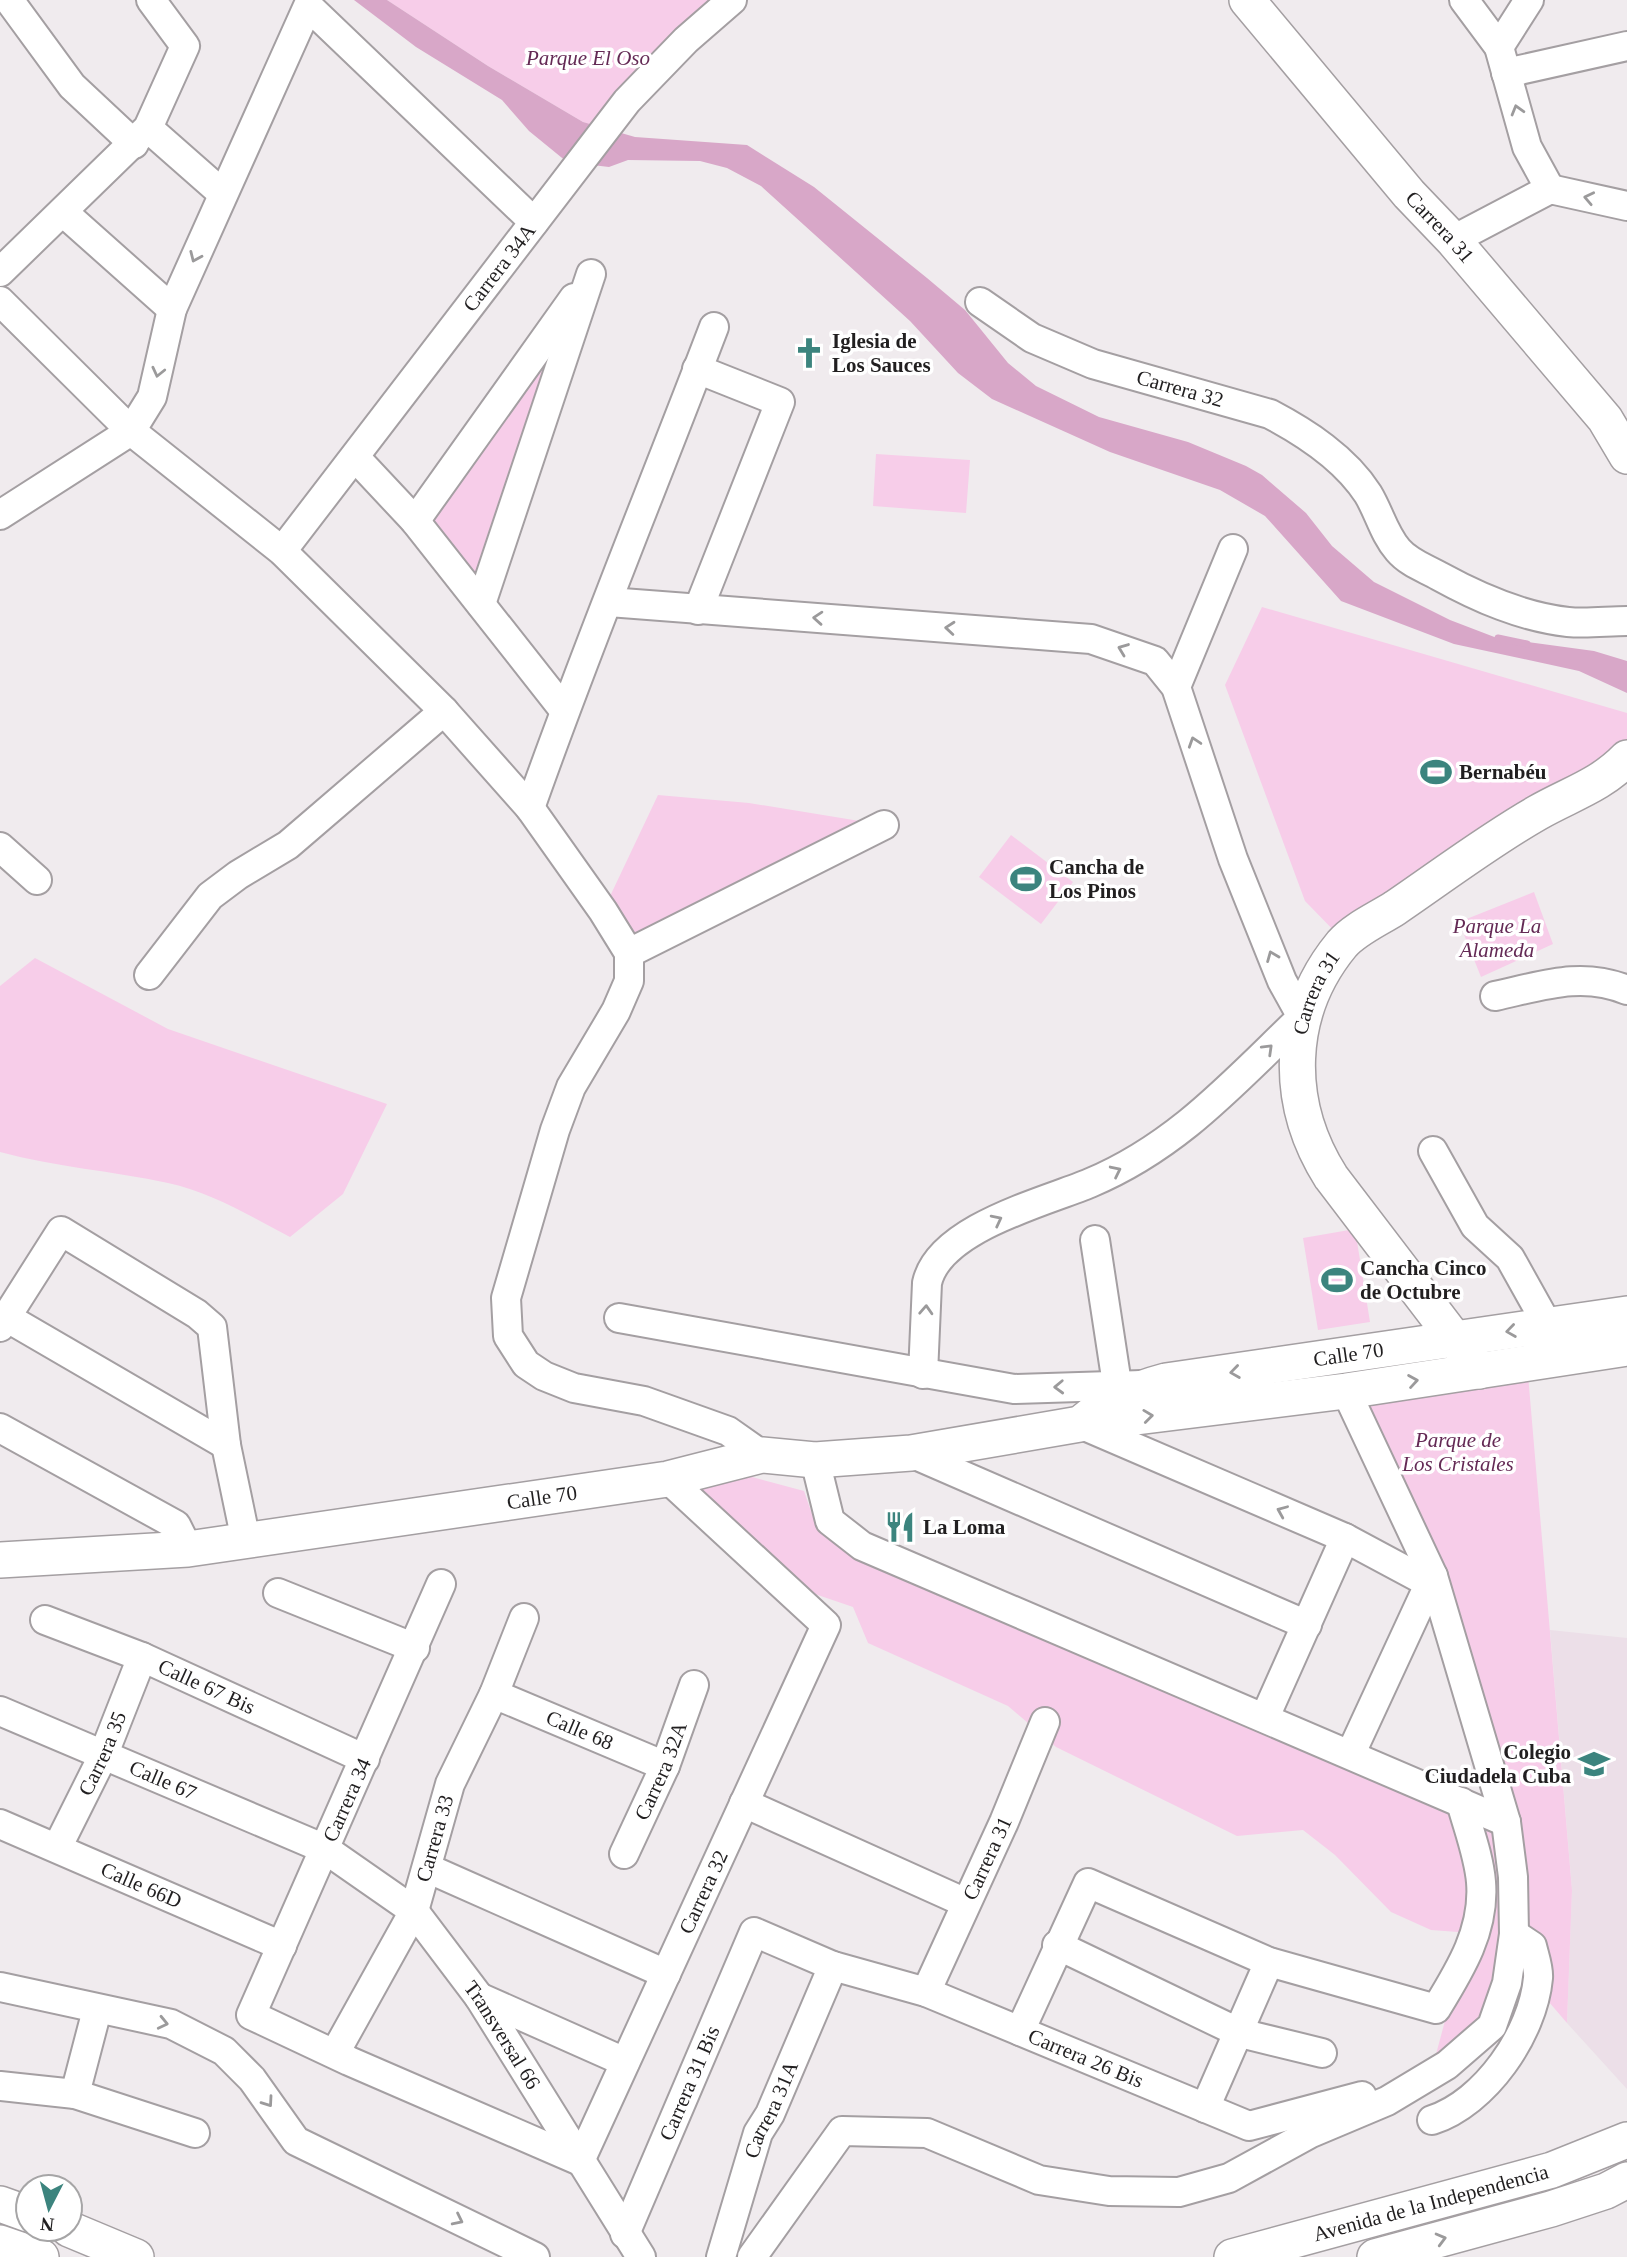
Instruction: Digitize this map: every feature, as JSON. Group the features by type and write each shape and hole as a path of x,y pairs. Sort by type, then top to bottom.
{"main road":[{"name":"Carrera 31","path":"1247,0 1409,194 1453,240 1605,419 1627,456"},
{"name":"Carrera 31","path":"1479,1371 1331,1177 1313,1147 1301,1114 1296,1079 1302,1017 1320,975 1344,942 1512,828 1608,778 1627,758"},
{"name":"Calle 70","path":"0,1560 188,1549 668,1479 762,1455 815,1460 911,1453 1080,1424 1346,1391 1479,1371 1565,1334 1627,1314"},
{"name":"Calle 70","path":"1080,1424 1101,1407 1152,1385 1455,1339 1565,1334 1627,1348"},
{"name":"Avenida de la Independencia","path":"1232,2257 1552,2170 1627,2140"},
{"name":"Avenida de la Independencia","path":"1375,2257 1551,2209 1606,2191 1627,2180"},
{"path":"84,2235 136,2257"},
{"path":"0,2243 41,2257"}],"street":[{"path":"9,0 72,86 141,136 220,199"},
{"path":"0,272 141,136 185,46 151,0"},
{"name":"Carrera 34A","path":"282,551 627,101 686,40 732,0"},
{"path":"1464,0 1503,60 1527,146 1550,189"},
{"path":"1503,60 1529,0"},
{"path":"0,515 131,430 152,397 172,309 307,6 534,222"},
{"path":"1503,60 1627,46"},
{"path":"1453,240 1550,189 1627,206"},
{"path":"63,212 172,309"},
{"path":"415,521 591,274 481,604"},
{"path":"0,301 131,430 282,551 444,710 530,808 603,911 629,953 629,981 570,1087 555,1130 506,1298 508,1336 526,1364 544,1376 574,1388 644,1401 728,1431 762,1455"},
{"name":"Carrera 32","path":"980,302 1032,338 1093,364 1270,414 1314,440 1352,474 1368,494 1399,551 1421,568 1460,588 1518,611 1569,622 1627,621"},
{"path":"530,808 564,710 609,602 714,327"},
{"path":"697,369 780,402 698,610"},
{"path":"355,457 415,521 564,710"},
{"path":"1176,687 1233,549"},
{"path":"609,602 1091,639 1155,661 1176,687 1233,859 1282,981 1302,1017 1208,1110 1161,1146 1108,1175 997,1220 940,1256 931,1268 927,1283 923,1374"},
{"path":"149,975 210,896 238,874 288,845 444,710"},
{"path":"629,953 884,825"},
{"path":"0,847 37,880"},
{"path":"1495,996 1581,979 1627,990"},
{"path":"1433,1151 1475,1226 1510,1258 1565,1334"},
{"path":"226,1445 3,1322 61,1231 197,1314 212,1327 226,1445 246,1541"},
{"path":"1095,1240 1117,1384"},
{"path":"620,1318 1014,1389 1152,1385"},
{"path":"752,2257 842,2131 927,2133 1039,2180 1109,2191 1180,2192 1229,2178 1311,2133 1387,2101 1447,2065 1492,2026 1507,1983 1514,1934 1513,1877 1506,1822 1431,1579 1346,1391"},
{"path":"1080,1424 1345,1538 1431,1579"},
{"path":"0,1429 176,1525 188,1549"},
{"path":"911,1453 1038,1511 1307,1625"},
{"path":"815,1460 830,1521 862,1546 1352,1753 1506,1822"},
{"name":"Carrera 32","path":"580,2161 826,1625 668,1479"},
{"path":"1265,1717 1345,1538"},
{"path":"1352,1753 1431,1579"},
{"name":"Carrera 34","path":"335,2053 251,2015 441,1584"},
{"path":"278,1593 415,1648"},
{"name":"Carrera 33","path":"335,2053 414,1911 450,1784 494,1694 524,1618"},
{"name":"Calle 67 Bis","path":"45,1620 142,1657 365,1759"},
{"name":"Carrera 35","path":"57,1848 103,1756 142,1657"},
{"name":"Carrera 32A","path":"624,1854 665,1766 694,1685"},
{"name":"Calle 68","path":"494,1694 665,1766"},
{"name":"Calle 67","path":"0,1711 325,1849"},
{"name":"Carrera 31","path":"926,1992 1045,1722"},
{"path":"1020,2031 1057,1945 1088,1883 1269,1962 1436,2009 1464,1965 1479,1922 1481,1882 1461,1802"},
{"path":"744,1803 966,1903"},
{"name":"Calle 66D","path":"0,1824 282,1946"},
{"name":"Transversal 66","path":"325,1849 414,1911 479,1997 633,2246"},
{"path":"427,1868 666,1974"},
{"name":"Carrera 26 Bis","path":"754,1932 833,1966 926,1992 1249,2126 1423,2080"},
{"name":"Carrera 31 Bis","path":"633,2246 754,1932"},
{"path":"1432,2120 1455,2112 1487,2084 1509,2055 1528,2015 1538,1976 1532,1945 1514,1934"},
{"path":"1057,1945 1240,2033 1322,2053"},
{"path":"1205,2108 1269,1962"},
{"name":"Carrera 31A","path":"720,2257 758,2133 769,2115 833,1966"},
{"path":"0,1987 96,2010 171,2024 224,2051 252,2079 296,2141 535,2257"},
{"path":"479,1997 625,2062"},
{"path":"75,2094 96,2010"},
{"path":"335,2053 580,2161"},
{"path":"0,2086 75,2094 195,2133"}],"shaded area":[{"path":"354,0 387,0 488,66 583,122 635,137 747,145 814,187 927,278 965,310 1008,363 1036,386 1099,417 1188,442 1262,475 1306,513 1332,546 1374,582 1450,620 1497,638 1594,651 1627,661 1627,693 1579,671 1454,644 1341,601 1265,516 1220,490 1110,452 992,399 958,373 910,321 761,186 727,168 700,161 628,160 609,167 567,162 529,131 502,100 416,47"},
{"name":"Colegio Ciudadela Cuba","path":"1550,1630 1627,1638 1627,2089 1567,2023 1572,1889"}],"green space":[{"name":"Parque El Oso","path":"387,0 732,0 605,129 583,122 488,66"},
{"path":"591,274 481,604 415,521"},
{"path":"876,454 970,460 966,513 873,506"},
{"name":"Bernabéu","path":"1262,607 1627,713 1627,758 1344,941 1305,901 1225,685"},
{"path":"658,795 749,803 884,825 629,953 603,911"},
{"name":"Cancha de Los Pinos","path":"1011,835 1073,882 1041,924 979,877"},
{"name":"Parque La Alameda","path":"1534,892 1553,944 1481,977 1459,922"},
{"path":"35,958 168,1029 387,1104 343,1194 290,1237 231,1206 184,1187 0,1152 0,986"},
{"name":"Cancha Cinco de Octubre","path":"1355,1229 1370,1322 1318,1330 1303,1238"},
{"name":"Parque de Los Cristales","path":"1527,1363 1572,1890 1567,2023 1536,1987 1532,1946 1484,2019 1435,2058 1446,2017 1471,1975 1458,1932 1431,1930 1391,1912 1335,1855 1303,1830 1237,1836 1056,1747 1008,1706 868,1643 853,1607 809,1592 693,1486 752,1477 804,1491 813,1517 846,1552 1495,1830 1433,1576 1346,1391"}],"waterway":[{"path":"1498,638 1527,644"}],"place":[{"name":"Iglesia de Los Sauces","path":"809,353"},
{"name":"Bernabéu","path":"1436,772"},
{"name":"Cancha de Los Pinos","path":"1026,879"},
{"name":"Cancha Cinco de Octubre","path":"1337,1280"},
{"name":"La Loma","path":"900,1527"},
{"name":"Colegio Ciudadela Cuba","path":"1594,1764"}]}
